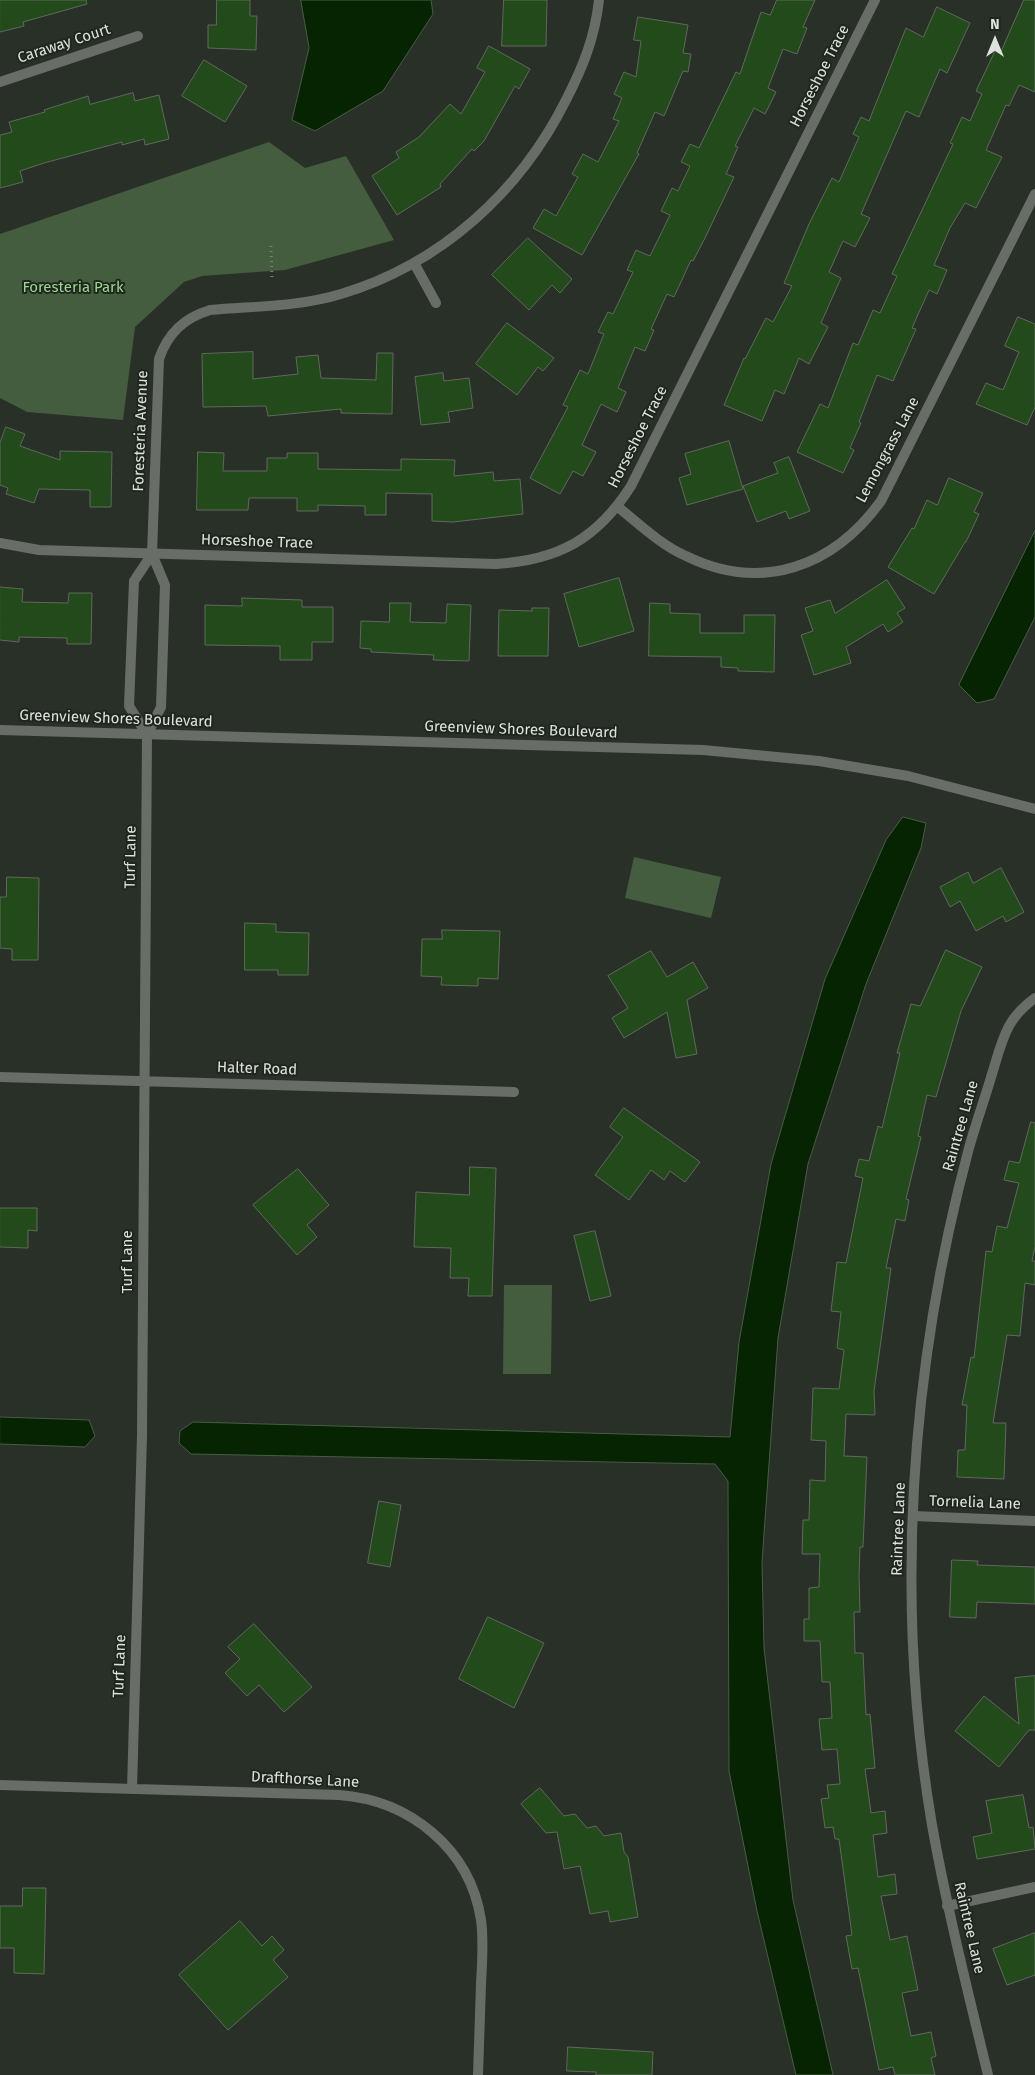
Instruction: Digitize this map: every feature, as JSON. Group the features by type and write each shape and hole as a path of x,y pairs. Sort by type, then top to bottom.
{"street":[{"name":"Foresteria Avenue","path":"152,554 157,373 159,359 169,337 187,320 210,310 254,309 307,302 341,294 383,279 414,263 463,230 496,201 534,156 557,118 584,65 593,37 599,0"},
{"name":"Horseshoe Trace","path":"0,543 39,550 496,564 521,563 545,557 568,548 590,535 618,507 635,478 874,0"},
{"name":"Caraway Court","path":"0,82 138,36"},
{"name":"Lemongrass Lane","path":"618,507 684,556 707,566 732,571 756,573 806,564 828,553 848,539 866,522 881,501 1035,194"},
{"path":"414,263 436,302"},
{"path":"147,735 129,706 134,581 152,554"},
{"name":"Turf Lane","path":"132,1789 142,1435 147,735 161,707 165,595 165,585 152,554"},
{"name":"Greenview Shores Boulevard","path":"0,730 703,750 819,762 908,776 1035,809"},
{"name":"Raintree Lane","path":"988,2075 947,1906 932,1823 921,1742 914,1651 913,1516 919,1418 929,1336 962,1176 1004,1038 1017,1014 1035,998"},
{"name":"Halter Road","path":"0,1077 514,1092"},
{"name":"Tornelia Lane","path":"913,1516 1035,1520"},
{"name":"Drafthorse Lane","path":"0,1785 354,1796 379,1802 402,1811 423,1824 450,1850 464,1871 474,1893 481,1918 483,1942 478,2075"},
{"path":"947,1906 1035,1887"}],"path":[{"path":"271,246 272,281"}],"green space":[{"name":"Foresteria Park","path":"269,142 305,168 346,156 394,240 285,270 202,276 184,282 135,327 123,420 27,412 0,398 0,234"},
{"path":"634,857 721,877 711,918 625,898"},
{"path":"504,1285 552,1285 551,1374 503,1374"}],"shaded area":[{"path":"301,0 431,0 433,14 383,91 315,131 292,120 309,48"},
{"path":"1035,531 1035,617 994,699 977,703 959,685"},
{"path":"903,817 926,823 921,848 866,984 808,1164 778,1338 762,1562 764,1648 793,1900 833,2075 796,2075 757,1911 729,1771 728,1481 715,1464 191,1454 179,1443 180,1431 193,1422 730,1437 739,1342 771,1164 825,979 886,840"},
{"path":"0,1417 89,1420 95,1436 85,1447 0,1444"}],"building":[{"path":"0,0 86,0 87,4 23,22 24,26 0,32"},
{"path":"217,0 250,0 250,16 257,16 256,50 208,48 208,25 216,25"},
{"path":"504,0 547,0 546,46 502,46"},
{"path":"777,0 815,0 803,27 807,28 797,54 783,49 768,88 776,92 765,114 754,108 735,146 738,147 726,174 734,177 705,238 693,261 691,260 674,297 667,294 651,329 654,330 645,351 635,347 618,388 626,392 617,412 601,404 582,445 596,452 583,476 573,471 560,494 530,478 568,407 563,405 580,370 588,374 604,334 598,332 608,312 613,314 633,272 627,270 636,250 650,256 670,215 661,211 672,188 678,191 690,166 681,162 690,144 699,148 736,72 740,74 761,12 770,15"},
{"path":"1024,0 1035,0 1035,92 1019,85 1009,106 1006,105 986,150 1002,157 976,208 965,203 950,228 934,265 947,270 937,294 929,290 912,328 916,329 893,381 877,375 859,422 861,423 850,448 854,450 843,473 797,452 820,404 828,408 853,343 858,345 873,310 880,313 897,276 892,274 953,144 950,143 962,117 970,121 982,94 976,91 995,51 1000,53"},
{"path":"937,7 970,23 947,73 940,69 919,117 906,111 861,214 870,218 855,247 843,241 829,272 841,278 821,323 828,327 809,364 799,358 784,394 775,390 762,421 724,405 744,358 766,318 773,322 792,286 784,283 809,224 832,178 839,182 859,137 853,134 861,117 869,121 906,28 923,37"},
{"path":"638,17 688,25 683,53 691,54 688,72 683,71 664,116 655,112 637,153 639,154 582,255 533,228 544,209 556,216 578,177 572,174 583,154 598,162 619,121 613,119 622,98 614,94 624,72 636,77 641,41 634,40"},
{"path":"489,46 530,69 519,89 515,86 484,141 474,151 472,149 440,184 441,187 397,215 372,176 399,158 396,152 419,137 450,104 461,114 485,72 477,68"},
{"path":"204,60 247,86 225,122 182,96"},
{"path":"133,93 135,101 159,95 169,139 145,145 144,139 122,145 122,142 44,163 20,171 23,182 0,188 0,135 12,132 9,122 45,112 44,110 88,96 90,104"},
{"path":"528,238 572,279 560,293 552,285 529,310 492,275"},
{"path":"1018,317 1035,324 1035,407 1027,425 976,404 986,383 1003,390 1019,352 1005,346"},
{"path":"507,323 554,358 543,371 538,367 517,395 476,364"},
{"path":"253,352 253,379 298,374 296,357 318,355 321,378 376,380 377,353 393,353 392,414 341,413 341,409 268,416 266,406 203,407 202,354"},
{"path":"443,373 444,381 469,378 473,408 448,412 450,422 421,425 415,377"},
{"path":"6,427 25,434 20,446 60,460 60,451 112,452 111,507 90,507 90,490 39,489 34,503 6,494 8,488 0,485 0,443"},
{"path":"729,441 743,489 687,505 679,478 691,474 685,454"},
{"path":"198,452 224,453 223,471 267,471 267,458 287,458 287,453 318,453 318,469 401,470 401,459 455,460 454,476 493,472 494,481 520,479 523,514 453,522 432,521 432,494 386,493 386,515 365,515 365,506 318,505 318,511 297,511 297,498 249,498 248,510 197,510"},
{"path":"789,457 810,511 789,519 786,511 757,522 743,486 778,473 774,463"},
{"path":"949,478 983,493 974,512 979,514 966,542 934,594 888,567 912,528 914,529 927,500 937,505"},
{"path":"619,578 634,631 579,647 564,594"},
{"path":"887,580 905,608 897,613 903,622 888,632 883,624 846,647 851,663 814,675 801,635 813,631 805,608 830,600 835,613"},
{"path":"0,587 23,589 22,602 68,603 69,593 92,593 91,644 67,644 67,638 19,637 19,642 0,640"},
{"path":"242,598 302,600 302,607 333,607 333,642 312,642 312,660 280,660 280,646 205,645 205,605 242,606"},
{"path":"390,603 411,603 410,622 446,623 447,604 471,605 469,661 433,660 434,655 371,652 371,649 360,648 361,621 389,622"},
{"path":"650,603 670,604 670,613 700,614 700,633 744,633 744,615 775,615 774,672 738,671 738,668 721,667 721,657 649,656"},
{"path":"532,608 549,608 548,656 498,656 499,610 532,611"},
{"path":"1001,868 1024,912 1006,922 1003,916 976,931 960,901 950,907 940,887 968,872 973,883"},
{"path":"7,877 39,878 38,960 12,960 12,949 0,948 0,897 6,897"},
{"path":"245,923 276,924 276,932 309,933 308,975 278,975 278,970 245,970"},
{"path":"442,930 500,931 498,979 478,978 478,986 441,985 442,977 421,976 422,939 442,939"},
{"path":"946,950 982,967 961,1011 936,1097 927,1095 918,1136 921,1137 906,1199 909,1200 905,1221 896,1219 886,1268 891,1268 874,1391 875,1415 846,1414 844,1456 867,1457 863,1547 860,1547 860,1612 854,1612 855,1653 863,1653 866,1715 870,1714 875,1768 865,1769 871,1813 885,1811 887,1833 873,1835 878,1877 895,1874 897,1894 881,1896 890,1940 907,1936 918,1990 902,1993 911,2036 931,2032 936,2056 931,2058 935,2075 895,2075 893,2067 879,2070 858,1968 852,1969 846,1936 852,1935 839,1839 835,1839 833,1827 825,1828 821,1799 829,1798 827,1785 840,1784 837,1749 822,1750 819,1719 832,1718 830,1682 822,1682 820,1641 804,1641 804,1619 809,1619 809,1588 819,1587 820,1554 802,1554 803,1520 809,1520 810,1480 825,1481 826,1441 811,1440 813,1388 839,1389 844,1350 837,1348 841,1312 831,1311 837,1262 846,1263 863,1178 855,1176 859,1159 869,1161 878,1126 882,1128 900,1053 897,1053 911,1004 920,1006"},
{"path":"651,951 667,977 693,962 708,988 687,1000 697,1054 676,1058 667,1012 624,1038 612,1018 628,1008 608,976"},
{"path":"624,1108 700,1162 685,1182 670,1171 664,1180 651,1170 629,1200 595,1175 623,1137 610,1127"},
{"path":"1031,1122 1035,1123 1035,1246 1032,1261 1035,1261 1035,1285 1025,1283 1020,1336 1007,1335 993,1423 1006,1423 1004,1479 957,1477 958,1450 965,1450 967,1405 962,1405 971,1357 974,1358 986,1251 992,1252 997,1226 1007,1228 1019,1183 1004,1180 1009,1161 1019,1163"},
{"path":"470,1167 496,1168 492,1296 468,1296 469,1278 450,1278 451,1248 414,1247 416,1192 469,1195"},
{"path":"298,1169 329,1205 307,1225 317,1237 297,1255 253,1205"},
{"path":"0,1208 37,1208 37,1231 28,1230 28,1248 0,1247"},
{"path":"595,1231 611,1296 590,1301 574,1236"},
{"path":"379,1501 401,1505 390,1567 368,1563"},
{"path":"952,1560 978,1561 977,1565 1035,1567 1035,1604 977,1602 976,1618 950,1617"},
{"path":"488,1617 544,1643 514,1708 459,1679"},
{"path":"254,1624 312,1687 284,1712 259,1685 247,1696 225,1673 240,1659 228,1647"},
{"path":"1035,1676 1035,1730 1029,1730 999,1767 955,1731 984,1696 1019,1724 1015,1678"},
{"path":"540,1788 564,1816 575,1814 587,1828 596,1826 604,1836 621,1833 624,1852 628,1857 638,1917 610,1922 608,1911 590,1914 580,1866 564,1869 557,1832 546,1833 521,1804"},
{"path":"1023,1795 1029,1828 1033,1827 1035,1849 977,1859 973,1837 992,1833 986,1801"},
{"path":"23,1888 46,1888 44,1974 14,1973 14,1948 0,1948 0,1906 22,1906"},
{"path":"240,1921 262,1946 272,1936 284,1950 273,1960 288,1977 228,2030 179,1975"},
{"path":"1035,1933 1035,1975 1007,1985 993,1949"},
{"path":"568,2047 653,2052 652,2075 596,2075 596,2072 567,2071"}]}
